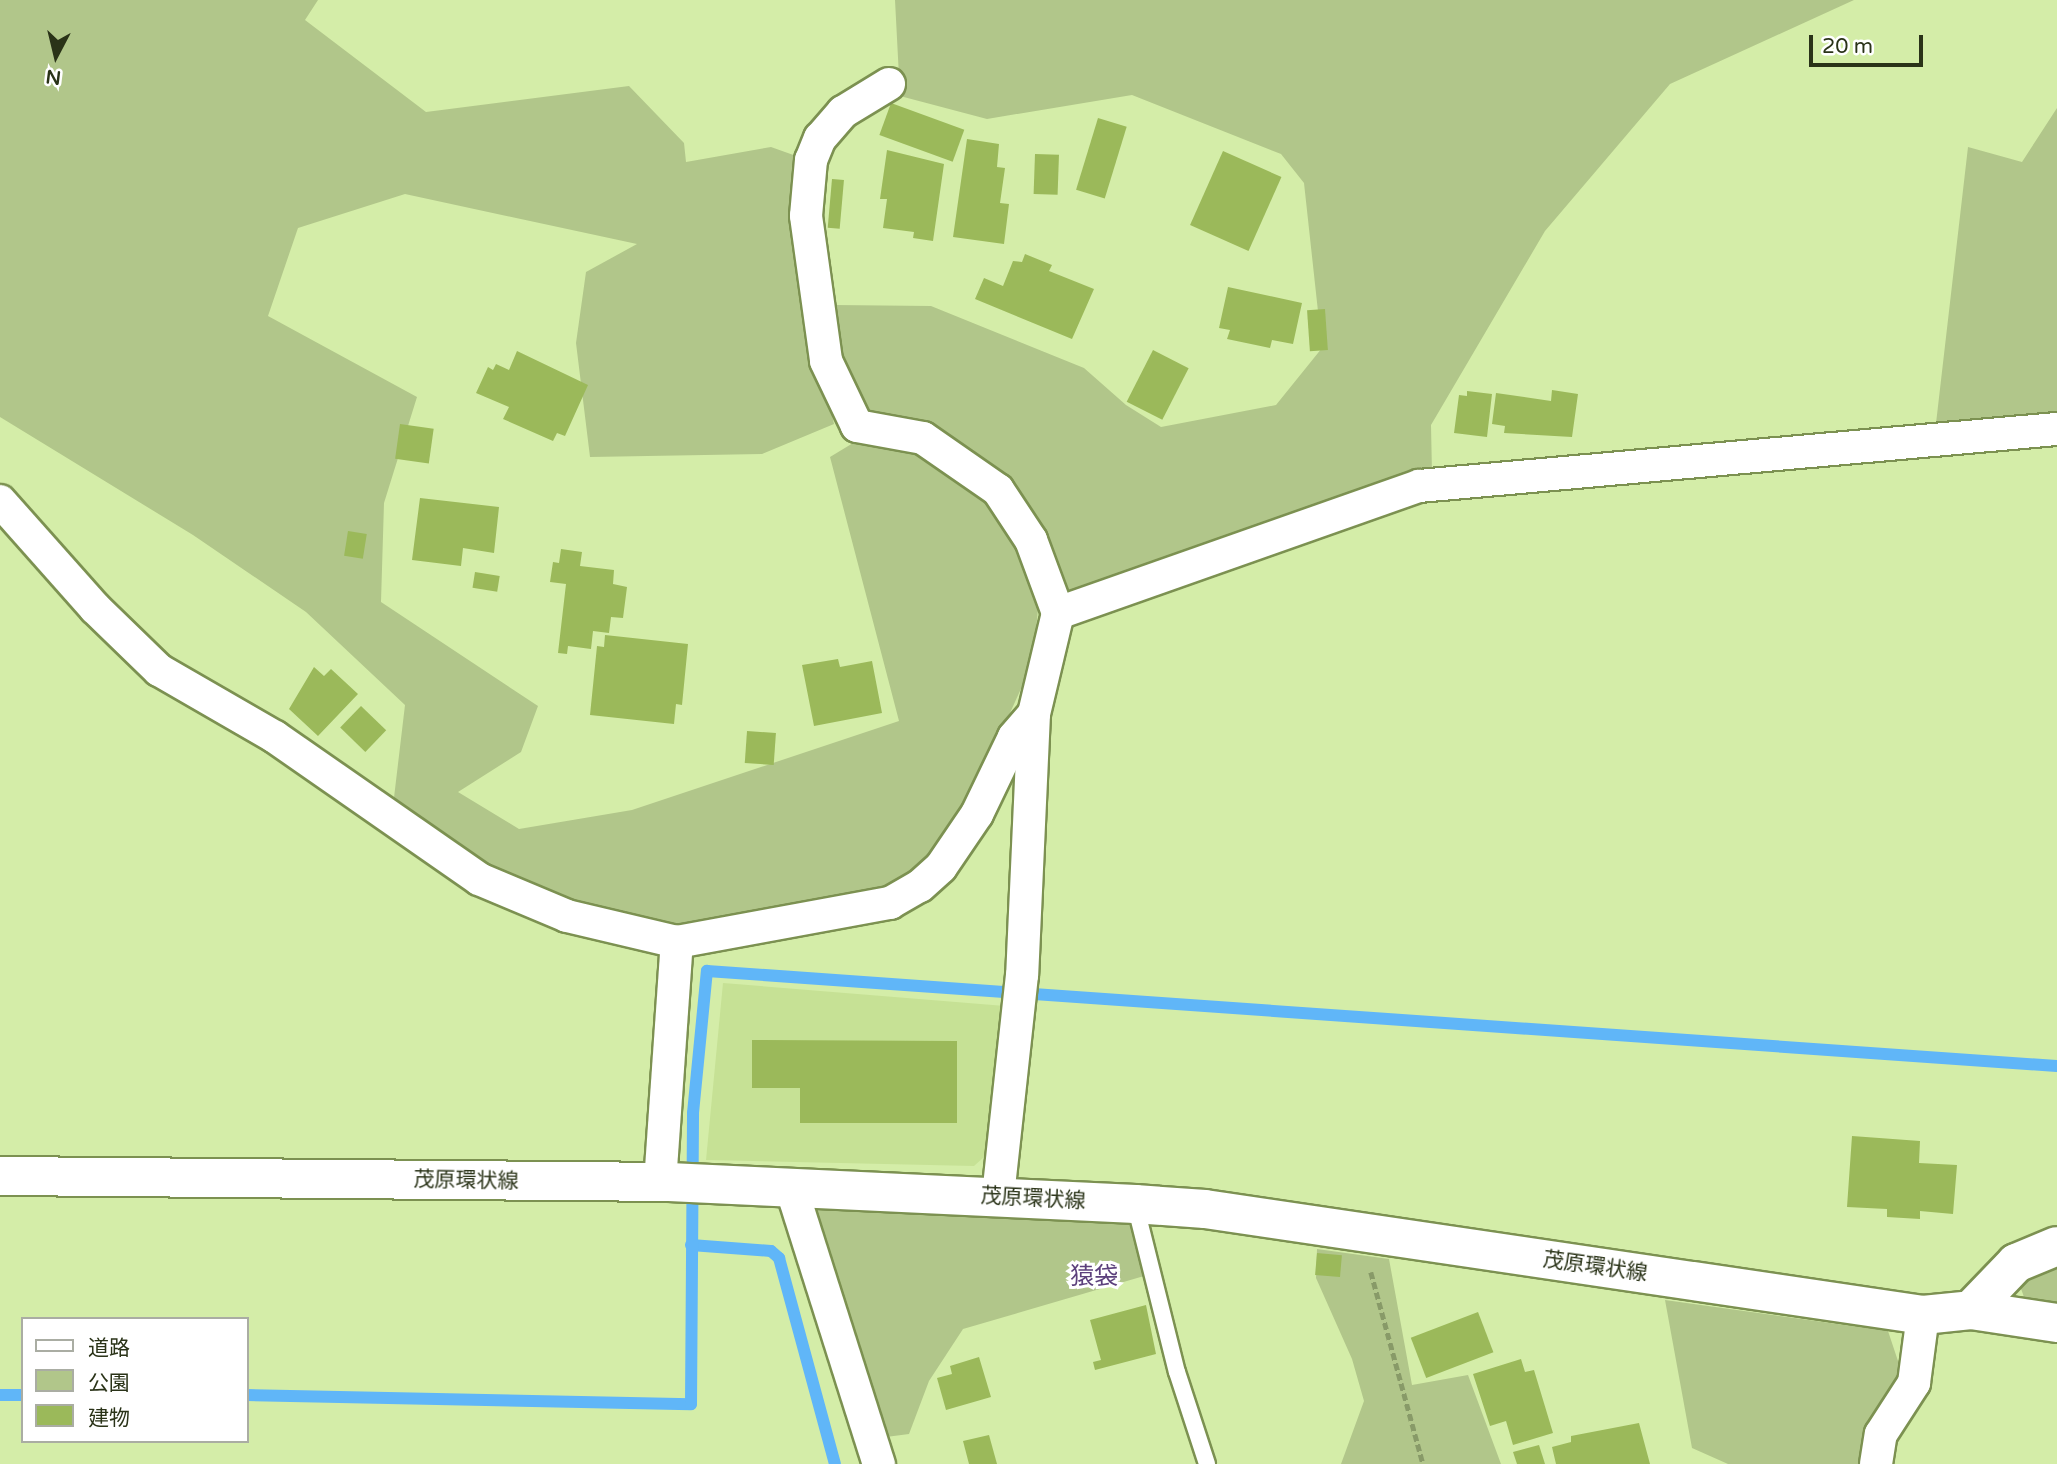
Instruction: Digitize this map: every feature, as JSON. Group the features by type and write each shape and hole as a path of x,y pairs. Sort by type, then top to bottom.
{"main road":[{"name":"茂原環状線","path":"0,1176 665,1182 1135,1204 1360,1232 1923,1315 1970,1310 2057,1323"},
{"path":"1970,1310 2017,1262 2057,1246"}],"street":[{"path":"889,85 843,113 820,138 811,160 806,216 826,362 857,426 923,438 998,490 1031,540 1058,613 1034,715 1022,975 998,1197"},
{"path":"1058,613 1419,486 2057,429"},
{"path":"0,501 95,608 159,670 275,737 479,880 567,916 677,942 890,903 920,886 941,867 977,814 1014,737 1034,715"},
{"path":"665,1182 677,942"},
{"path":"791,1187 879,1464"},
{"path":"1876,1464 1881,1434 1914,1383 1923,1315"}],"lane":[{"path":"1135,1204 1177,1371 1208,1464"}],"path":[{"path":"1360,1232 1423,1464"}],"shaded area":[{"path":"723,983 1005,1006 994,1148 974,1166 706,1160"}],"green space":[{"path":"0,0 318,0 305,20 426,112 629,86 684,143 686,162 771,147 799,157 819,356 834,424 762,454 590,457 576,343 586,272 637,244 405,194 298,228 268,316 417,397 384,503 381,602 538,706 521,752 458,792 519,829 632,810 899,721 830,457 863,437 920,446 967,483 1006,526 1036,580 1038,609 1033,662 960,824 908,885 679,933 566,903 490,873 393,806 405,705 306,612 193,535 0,417"},
{"path":"895,0 1854,0 1670,84 1545,231 1431,425 1432,474 1076,596 1061,587 1034,524 925,430 858,406 844,372 834,305 931,306 1084,368 1126,405 1161,427 1276,405 1322,348 1304,183 1281,154 1132,95 987,119 900,96"},
{"path":"2057,108 2057,420 1935,432 1968,147 2022,162"},
{"path":"814,1208 1130,1222 1144,1276 963,1329 929,1381 909,1434 886,1437"},
{"path":"1317,1249 1389,1259 1412,1385 1468,1375 1501,1464 1341,1464 1364,1401 1352,1359 1316,1278"},
{"path":"2057,1268 2057,1302 2024,1297 2020,1286 2024,1282"},
{"path":"1665,1300 1888,1331 1901,1370 1867,1429 1860,1464 1728,1464 1692,1448"}],"building":[{"path":"891,103 964,130 953,162 879,135"},
{"path":"1098,118 1127,127 1105,198 1076,190"},
{"path":"967,139 999,144 997,167 1005,168 1000,203 1009,204 1004,244 953,237"},
{"path":"887,150 944,164 933,241 913,238 914,232 883,228 887,199 880,199"},
{"path":"1223,151 1281,177 1249,251 1190,225"},
{"path":"1035,154 1059,155 1058,195 1034,194"},
{"path":"832,179 844,180 840,229 828,228"},
{"path":"1025,254 1052,265 1049,271 1094,289 1072,339 975,299 984,278 1003,286 1013,261 1022,262"},
{"path":"1228,287 1302,303 1293,344 1272,340 1270,348 1227,339 1230,330 1219,328"},
{"path":"1325,309 1328,350 1310,351 1307,310"},
{"path":"1153,350 1189,368 1162,420 1127,402"},
{"path":"517,351 588,385 565,436 557,433 553,441 503,419 509,407 476,393 488,367 493,370 496,364 509,370"},
{"path":"1552,390 1578,394 1572,437 1504,433 1505,426 1492,424 1496,393 1551,401"},
{"path":"1467,391 1492,394 1487,437 1454,433 1459,395 1467,396"},
{"path":"400,424 434,429 429,463 395,459"},
{"path":"420,498 499,507 494,553 463,548 461,566 412,560"},
{"path":"348,531 367,534 363,559 344,556"},
{"path":"561,549 582,552 580,566 614,570 613,584 627,587 623,618 611,617 609,633 593,631 591,649 568,646 567,654 558,653 566,584 550,582 553,562 559,563"},
{"path":"475,572 500,576 497,592 472,588"},
{"path":"605,635 688,644 682,705 676,704 674,724 590,715 597,646 604,647"},
{"path":"838,659 840,667 872,661 882,713 814,726 802,665"},
{"path":"314,667 324,676 331,669 358,694 318,736 289,709"},
{"path":"361,706 386,730 365,752 340,728"},
{"path":"747,731 776,733 774,765 745,763"},
{"path":"752,1040 957,1041 957,1123 800,1123 800,1088 752,1088"},
{"path":"1852,1136 1920,1141 1919,1163 1957,1165 1953,1214 1920,1211 1920,1219 1887,1217 1887,1209 1847,1207"},
{"path":"1317,1253 1342,1255 1340,1277 1315,1275"},
{"path":"1146,1305 1156,1354 1095,1370 1093,1362 1101,1360 1090,1320"},
{"path":"1478,1312 1493,1352 1426,1378 1411,1338"},
{"path":"979,1357 991,1397 946,1410 937,1378 952,1374 950,1366"},
{"path":"1521,1359 1525,1372 1534,1370 1553,1433 1513,1445 1506,1421 1490,1426 1473,1374"},
{"path":"1639,1423 1650,1464 1556,1464 1552,1447 1571,1442 1571,1436"},
{"path":"989,1435 997,1464 969,1464 963,1441"},
{"path":"1539,1445 1545,1464 1517,1464 1513,1452"}],"waterway":[{"path":"248,1395 691,1404 693,1113 707,971 2057,1066"},
{"path":"691,1245 771,1251 779,1258 835,1464"},
{"path":"0,1395 21,1395"}],"district":[{"name":"猿袋","path":"1094,1277"}]}
